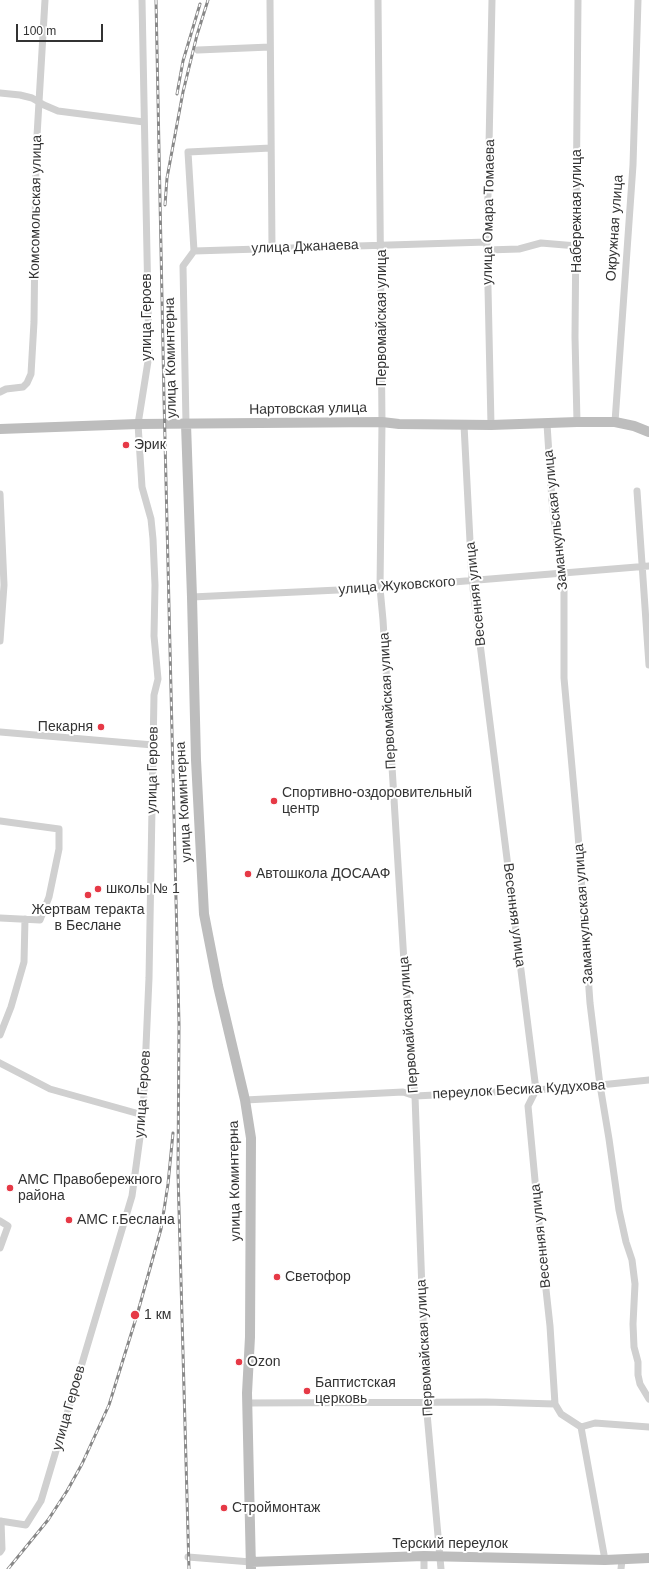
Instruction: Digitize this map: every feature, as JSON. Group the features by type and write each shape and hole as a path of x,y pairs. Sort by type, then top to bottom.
{"street":[{"name":"Комсомольская улица","path":"0,392 23,387 27,383 31,374 34,322 36,153 45,0"},
{"name":"улица Героев","path":"0,1521 26,1525 41,1501 132,1196 143,1115 149,978 154,695 158,679 154,636 154,570 151,519 142,487 138,424 148,355 142,0"},
{"path":"270,0 272,248"},
{"name":"Первомайская улица","path":"378,0 382,422 380,588 414,1096 426,1402 441,1569"},
{"name":"улица Омара Томаева","path":"491,425 487,246 492,0"},
{"name":"Набережная улица","path":"577,422 575,337 578,0"},
{"name":"Окружная улица","path":"616,422 633,165 638,0"},
{"path":"198,50 270,47"},
{"path":"0,93 20,95 58,111 144,122"},
{"path":"194,251 188,152 271,148"},
{"name":"улица Джанаева","path":"194,251 381,245 487,246 519,248 542,243 577,246"},
{"name":"улица Коминтерна","path":"194,251 183,266 196,760 204,914 218,986 245,1100 251,1138 250,1337 247,1403 251,1566"},
{"name":"Нартовская улица","path":"0,429 138,424 382,422 399,424 491,425 616,422"},
{"path":"616,422 634,426 649,432"},
{"name":"Заманкульская улица","path":"547,424 552,501 557,544 564,572 564,678 578,834 590,1003 600,1085 619,1210 626,1242 632,1260 635,1284 633,1324 634,1347 638,1362 638,1375 640,1384 649,1399"},
{"name":"Весенняя улица","path":"464,425 472,580 536,1090 528,1106 550,1326 555,1404"},
{"path":"637,491 646,566 649,665"},
{"path":"0,494 4,585 0,641"},
{"name":"улица Жуковского","path":"192,597 380,588 646,566"},
{"path":"0,732 153,745"},
{"path":"0,822 59,829 58,849 49,898 40,920 0,918"},
{"path":"0,1035 11,1007 24,962 25,919"},
{"path":"0,1063 50,1089 143,1115"},
{"name":"переулок Бесика Кудухова","path":"245,1100 403,1092 414,1096 536,1090 649,1080"},
{"path":"0,1221 8,1226 0,1248"},
{"path":"247,1403 426,1402 555,1404 561,1414 581,1427 605,1560"},
{"path":"581,1427 595,1423 649,1427"},
{"path":"0,1521 2,1549 0,1552"},
{"path":"424,1556 424,1569"},
{"name":"Терский переулок","path":"251,1566 424,1556 605,1560 622,1565 649,1558"},
{"path":"188,1558 251,1566"}],"railway":[{"path":"156,0 179,1024 178,1173 189,1569"},
{"path":"165,205 167,178 183,92 197,35 208,0"},
{"path":"177,94 183,61 200,4"},
{"path":"8,1569 48,1520 67,1491 82,1464 109,1405 137,1315 161,1229 168,1184 173,1133"}],"place":[{"name":"Эрик","path":"126,445"},
{"name":"Пекарня","path":"101,727"},
{"name":"Спортивно-оздоровительный центр","path":"274,801"},
{"name":"Автошкола ДОСААФ","path":"248,874"},
{"name":"школы № 1","path":"98,889"},
{"name":"Жертвам теракта в Беслане","path":"88,895"},
{"name":"АМС Правобережного района","path":"10,1188"},
{"name":"АМС г.Беслана","path":"69,1220"},
{"name":"Светофор","path":"277,1277"},
{"name":"1 км","path":"135,1315"},
{"name":"Ozon","path":"239,1362"},
{"name":"Баптистская церковь","path":"307,1391"},
{"name":"Строймонтаж","path":"224,1508"}]}
